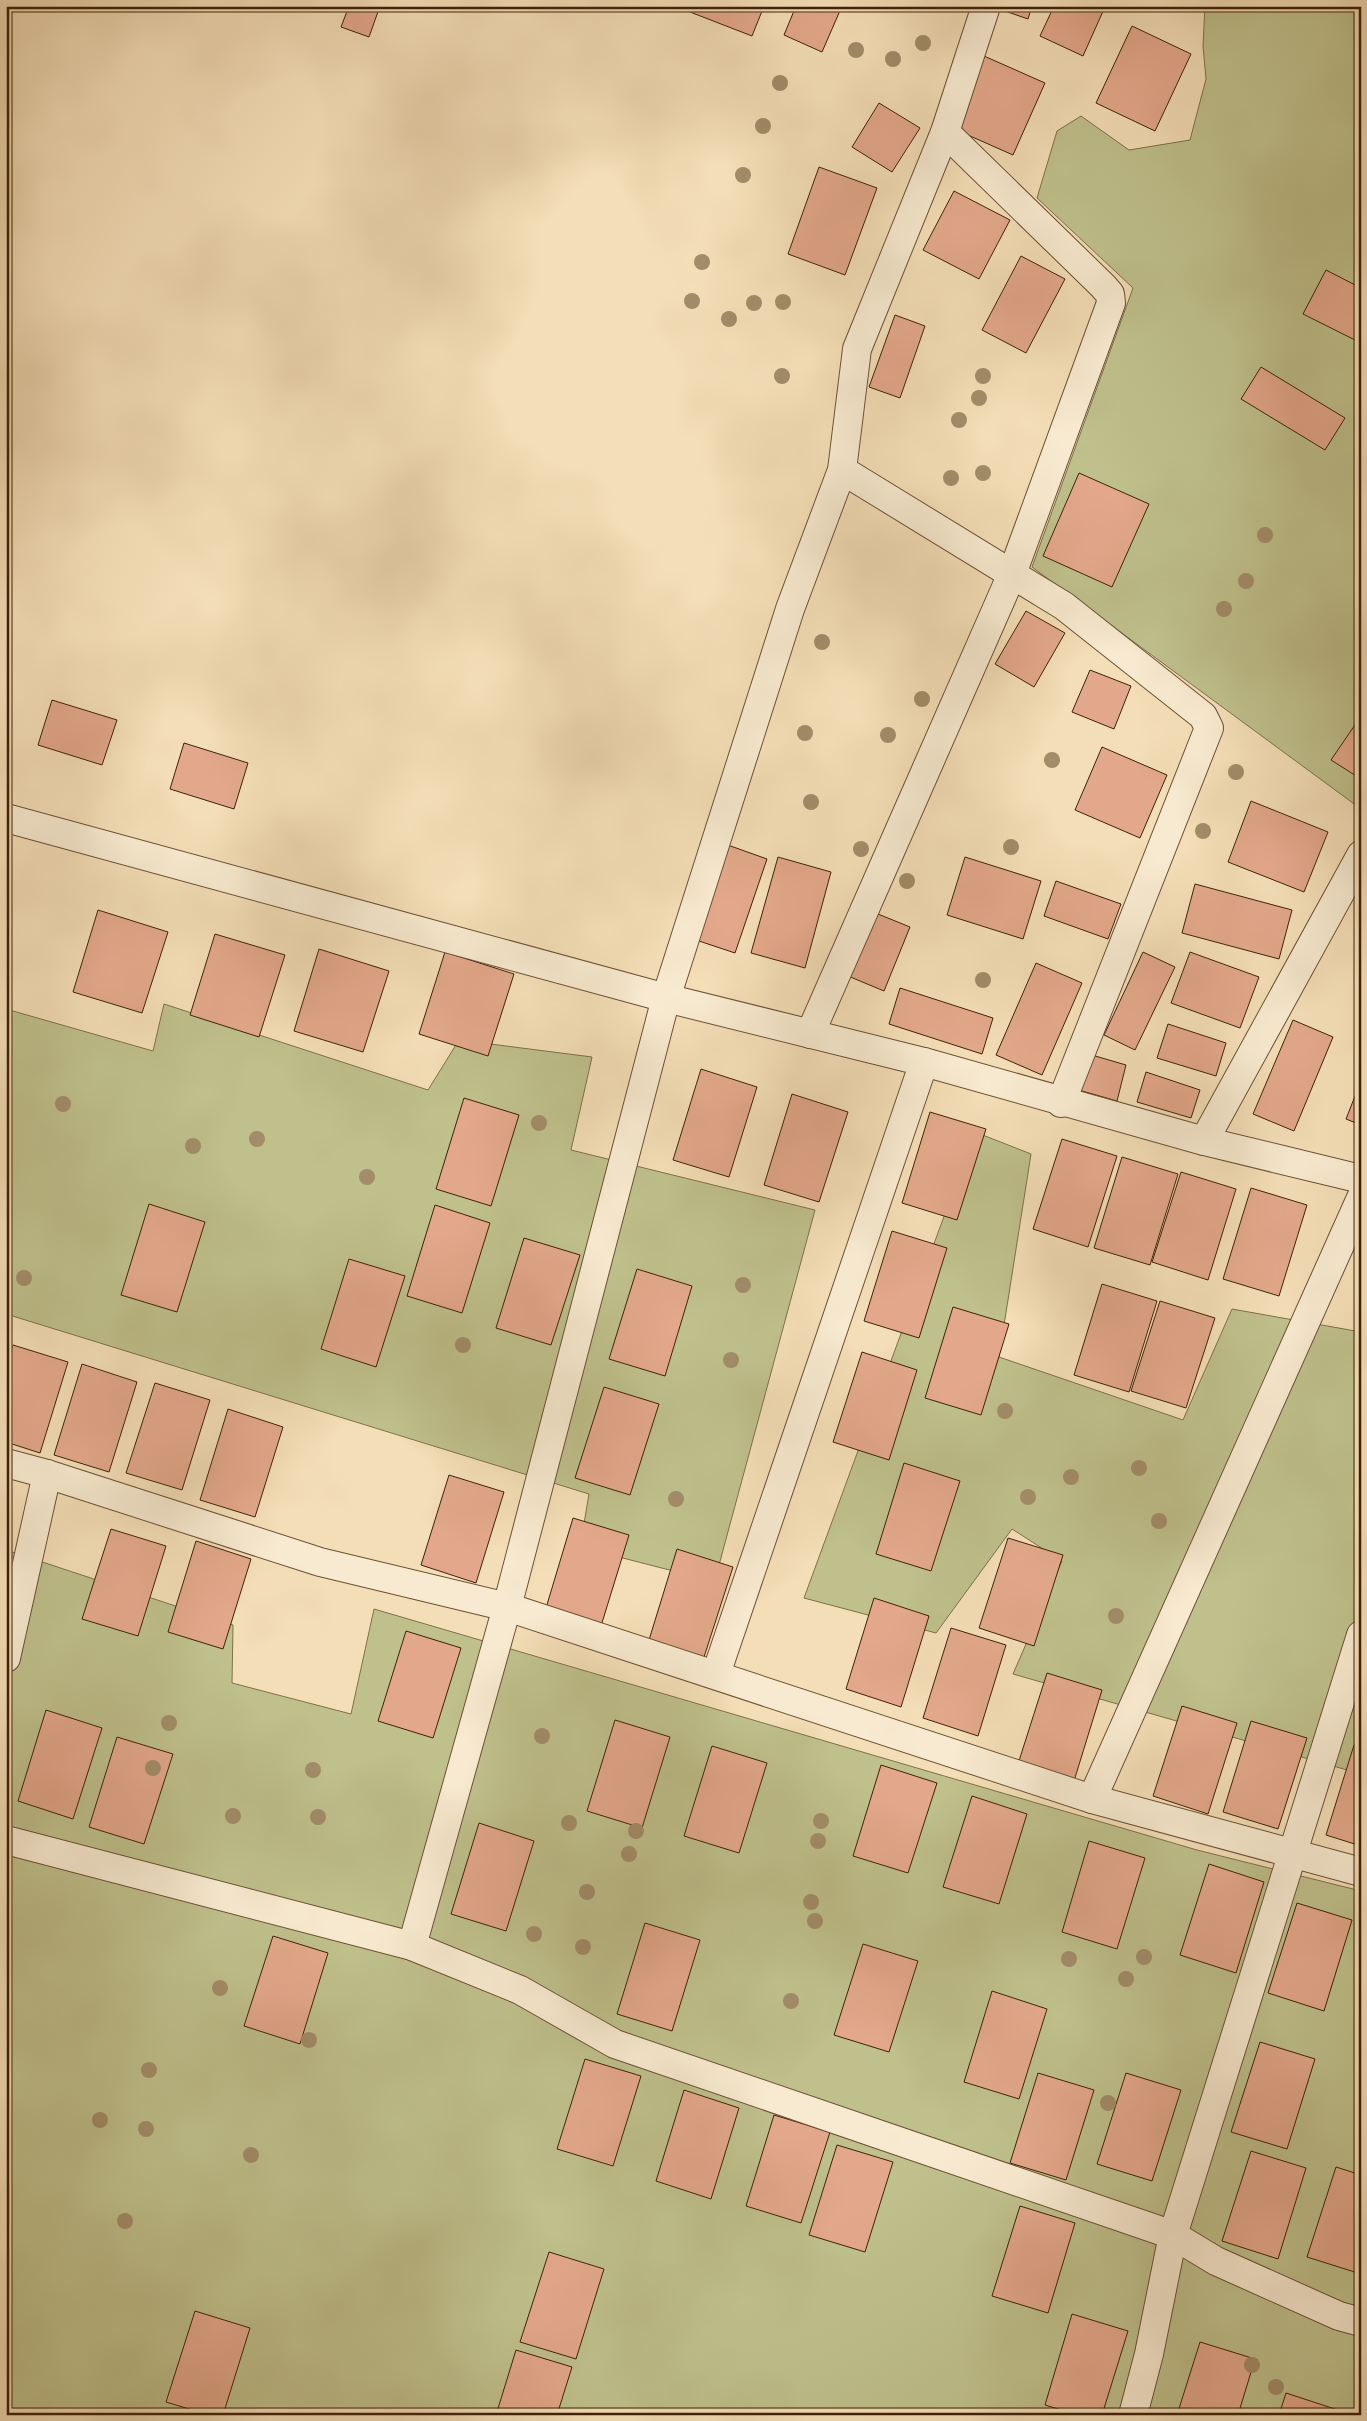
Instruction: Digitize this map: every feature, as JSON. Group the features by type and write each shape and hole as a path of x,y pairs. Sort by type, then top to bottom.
{"street":[{"path":"412,1946 507,1608 666,998 790,608 842,470 857,349 944,132 986,6"},
{"path":"810,1034 1012,574 1107,320 1111,303 1110,294 944,132"},
{"path":"842,470 1064,606 1203,716 1209,728 1061,1103"},
{"path":"6,818 666,998 924,1062 1061,1103 1204,1141 1361,1179"},
{"path":"1204,1141 1361,855"},
{"path":"716,1674 924,1062"},
{"path":"1092,1799 1361,1198"},
{"path":"6,1463 47,1474 320,1562 507,1608 716,1674 1092,1799 1361,1872"},
{"path":"6,1658 47,1474"},
{"path":"1133,2415 1149,2354 1173,2235 1361,1635"},
{"path":"6,1840 412,1946 520,1990 615,2044 1173,2235 1216,2260 1339,2316 1361,2322"}],"green space":[{"path":"1205,6 1361,6 1361,809 1032,567 1133,288 1037,198 1057,131 1081,116 1129,150 1190,140 1206,79 1203,46"},
{"path":"164,1004 428,1090 459,1040 592,1057 571,1150 815,1210 719,1565 720,1583 580,1547 589,1494 6,1314 6,1009 153,1051"},
{"path":"975,1132 1031,1154 999,1357 1183,1420 1232,1309 1361,1332 1361,1774 1013,1674 1062,1561 1012,1529 936,1633 804,1598"},
{"path":"6,1550 233,1625 232,1683 351,1714 374,1609 1197,1850 1361,1891 1361,2415 6,2415"}],"building":[{"path":"349,6 380,6 369,37 341,27"},
{"path":"693,6 764,6 752,36 690,12"},
{"path":"796,6 842,6 822,52 784,35"},
{"path":"1004,6 1032,6 1028,19 1002,10"},
{"path":"1054,6 1099,6 1104,9 1083,56 1040,36"},
{"path":"1132,26 1191,54 1155,131 1096,103"},
{"path":"984,56 1045,83 1013,155 952,128"},
{"path":"879,103 920,128 892,172 852,147"},
{"path":"819,167 877,188 845,275 788,254"},
{"path":"954,191 1010,220 979,279 923,250"},
{"path":"1021,256 1065,279 1026,353 982,330"},
{"path":"1326,270 1361,288 1361,343 1303,314"},
{"path":"895,315 925,326 900,398 869,387"},
{"path":"1261,367 1345,418 1325,450 1241,399"},
{"path":"1079,473 1149,504 1112,587 1043,556"},
{"path":"1026,611 1065,633 1034,687 995,664"},
{"path":"1090,670 1131,686 1114,729 1072,712"},
{"path":"52,700 117,720 102,765 38,745"},
{"path":"1361,716 1361,779 1331,760"},
{"path":"184,743 248,763 234,809 170,789"},
{"path":"1102,747 1167,775 1140,838 1075,810"},
{"path":"1251,801 1328,832 1304,892 1228,862"},
{"path":"725,844 767,859 735,953 693,939"},
{"path":"778,857 831,872 805,968 751,953"},
{"path":"965,857 1041,881 1023,939 947,915"},
{"path":"1056,881 1121,904 1108,939 1044,916"},
{"path":"1195,884 1292,910 1279,959 1182,933"},
{"path":"98,910 168,932 142,1013 73,992"},
{"path":"873,912 910,927 884,991 848,976"},
{"path":"215,934 285,955 259,1037 190,1015"},
{"path":"319,949 389,971 363,1052 294,1031"},
{"path":"445,952 514,974 488,1056 419,1034"},
{"path":"1143,952 1175,967 1135,1050 1104,1035"},
{"path":"1190,952 1259,977 1240,1028 1171,1003"},
{"path":"1036,963 1082,983 1042,1075 996,1055"},
{"path":"900,988 993,1018 982,1054 889,1024"},
{"path":"1293,1020 1333,1037 1294,1131 1253,1114"},
{"path":"1168,1024 1226,1043 1216,1076 1157,1058"},
{"path":"1085,1053 1126,1065 1117,1101 1075,1089"},
{"path":"701,1069 757,1087 729,1177 673,1160"},
{"path":"1146,1072 1200,1090 1191,1118 1137,1102"},
{"path":"1361,1081 1361,1125 1346,1119"},
{"path":"792,1094 848,1112 819,1202 764,1185"},
{"path":"464,1098 519,1115 491,1206 436,1189"},
{"path":"930,1112 986,1129 957,1220 902,1203"},
{"path":"1062,1139 1117,1156 1088,1247 1033,1229"},
{"path":"1122,1157 1178,1174 1150,1265 1094,1248"},
{"path":"1181,1172 1236,1189 1208,1280 1152,1262"},
{"path":"1251,1188 1307,1205 1279,1296 1223,1279"},
{"path":"149,1204 205,1222 177,1312 121,1295"},
{"path":"435,1205 490,1223 462,1313 407,1296"},
{"path":"892,1231 947,1248 919,1338 864,1321"},
{"path":"524,1238 580,1255 551,1345 496,1328"},
{"path":"349,1259 405,1276 376,1367 321,1349"},
{"path":"637,1269 692,1286 665,1376 609,1359"},
{"path":"1102,1284 1157,1301 1129,1392 1074,1375"},
{"path":"1160,1301 1215,1318 1186,1408 1131,1391"},
{"path":"953,1307 1009,1324 981,1415 925,1398"},
{"path":"13,1345 68,1362 40,1453 6,1442 6,1366"},
{"path":"862,1352 917,1370 889,1460 833,1442"},
{"path":"82,1364 137,1382 109,1472 54,1455"},
{"path":"155,1383 210,1400 182,1490 126,1473"},
{"path":"604,1387 659,1404 630,1495 575,1478"},
{"path":"228,1409 283,1427 255,1517 200,1500"},
{"path":"904,1463 960,1481 931,1571 876,1554"},
{"path":"449,1475 504,1492 476,1583 421,1565"},
{"path":"573,1518 629,1535 601,1626 546,1608"},
{"path":"111,1529 166,1546 138,1636 82,1619"},
{"path":"1008,1538 1063,1555 1034,1646 979,1628"},
{"path":"196,1541 251,1559 223,1649 168,1632"},
{"path":"677,1549 733,1567 704,1657 649,1640"},
{"path":"874,1598 929,1616 901,1707 846,1689"},
{"path":"951,1628 1006,1645 978,1736 923,1718"},
{"path":"406,1631 461,1648 433,1738 378,1721"},
{"path":"1047,1673 1102,1690 1074,1781 1018,1764"},
{"path":"1182,1706 1237,1723 1208,1814 1153,1796"},
{"path":"46,1710 102,1728 73,1819 18,1801"},
{"path":"615,1720 670,1737 642,1828 587,1811"},
{"path":"1251,1721 1307,1738 1278,1829 1223,1812"},
{"path":"117,1737 173,1754 144,1844 89,1827"},
{"path":"1354,1745 1361,1747 1361,1846 1326,1835"},
{"path":"712,1746 767,1763 739,1853 684,1836"},
{"path":"881,1765 937,1783 908,1873 853,1856"},
{"path":"972,1796 1027,1814 999,1904 943,1887"},
{"path":"479,1823 534,1841 506,1931 451,1914"},
{"path":"1089,1841 1145,1858 1117,1949 1062,1932"},
{"path":"1209,1864 1264,1882 1236,1973 1180,1955"},
{"path":"1297,1903 1352,1920 1324,2011 1268,1993"},
{"path":"645,1923 700,1940 672,2031 617,2014"},
{"path":"273,1936 328,1953 300,2044 244,2026"},
{"path":"863,1944 918,1961 889,2052 834,2035"},
{"path":"992,1991 1047,2009 1019,2099 964,2082"},
{"path":"1260,2042 1315,2059 1287,2149 1231,2132"},
{"path":"585,2059 641,2076 613,2166 557,2149"},
{"path":"1038,2073 1094,2090 1066,2180 1010,2163"},
{"path":"1126,2073 1181,2090 1152,2181 1097,2164"},
{"path":"684,2090 739,2108 711,2199 656,2181"},
{"path":"774,2115 830,2132 801,2223 746,2206"},
{"path":"837,2145 893,2162 865,2252 809,2235"},
{"path":"1251,2151 1306,2168 1278,2259 1222,2241"},
{"path":"1336,2167 1361,2175 1361,2274 1307,2257"},
{"path":"1020,2206 1075,2223 1048,2313 992,2296"},
{"path":"549,2252 604,2269 576,2359 520,2342"},
{"path":"195,2311 250,2328 223,2415 209,2415 166,2402"},
{"path":"1072,2314 1128,2331 1102,2415 1078,2415 1045,2405"},
{"path":"1200,2342 1255,2359 1238,2415 1177,2415"},
{"path":"516,2350 572,2367 557,2415 496,2415"},
{"path":"1286,2393 1341,2411 1340,2415 1279,2415"}]}
